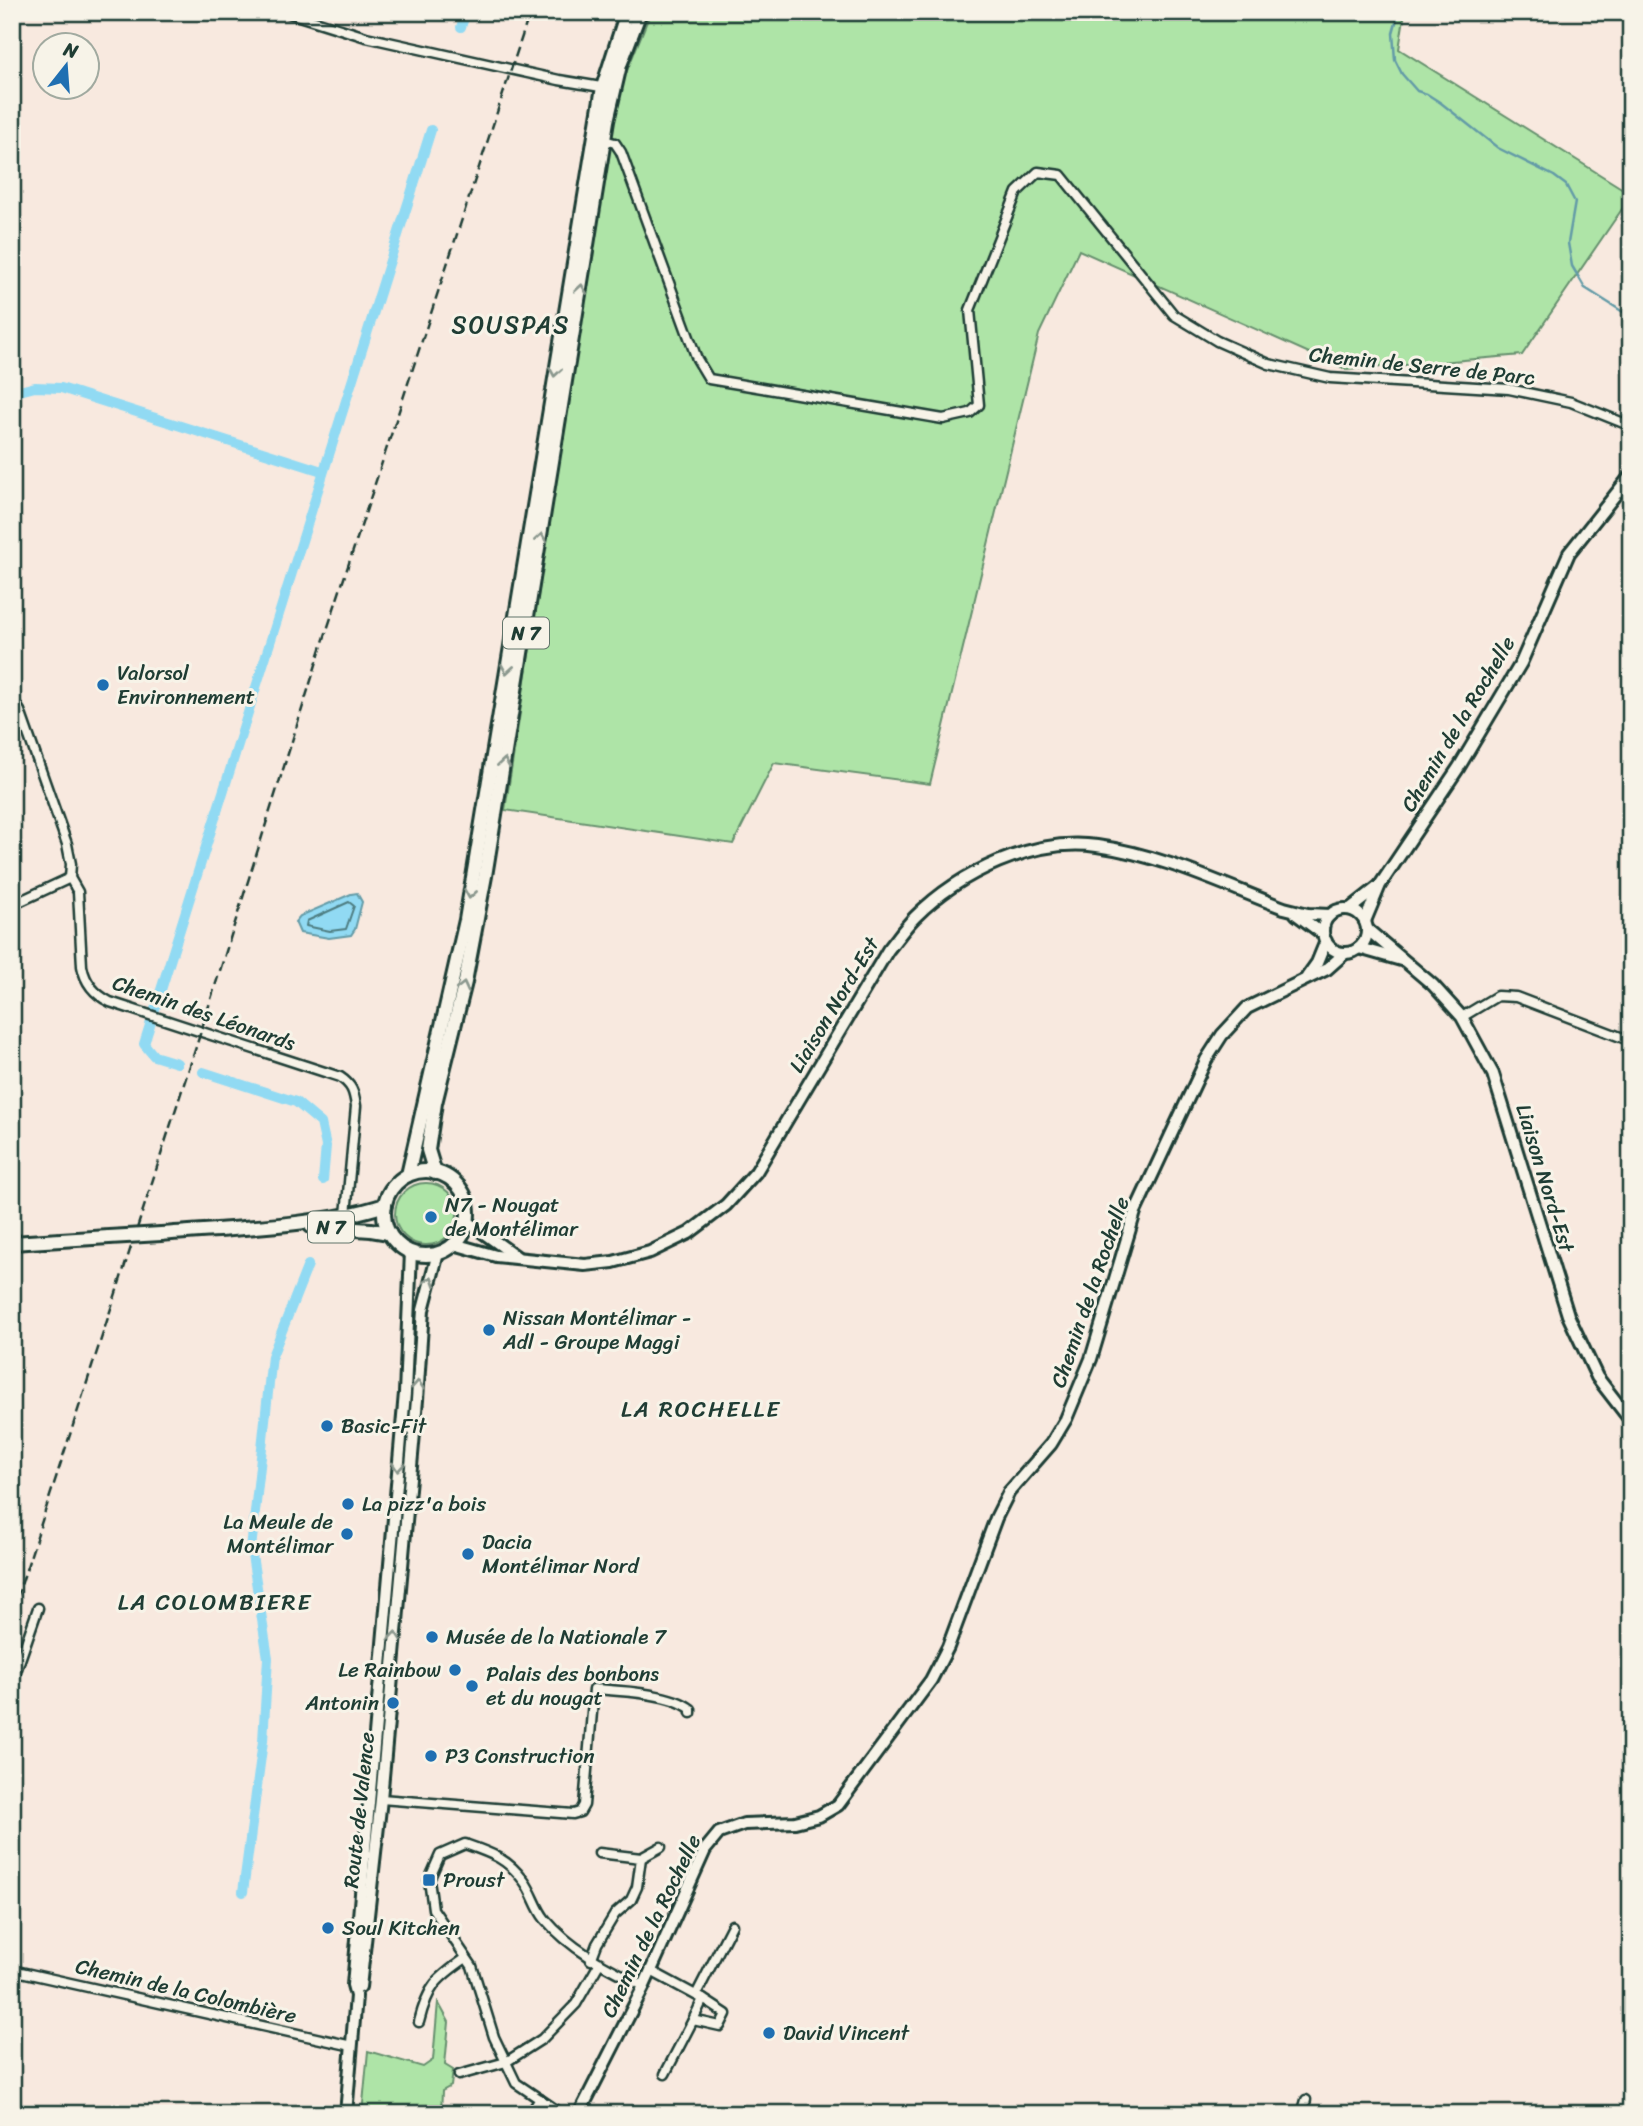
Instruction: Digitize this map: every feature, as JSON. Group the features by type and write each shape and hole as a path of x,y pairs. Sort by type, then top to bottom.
{"main road":[{"name":"N 7","path":"408,1175 466,920 599,139 627,12"},
{"name":"N 7","path":"608,89 640,12"},
{"name":"N 7","path":"435,1172 428,1150 429,1140 435,1103 465,982 485,876 599,139"},
{"name":"Chemin de la Rochelle","path":"1366,925 1380,885 1459,767 1521,663 1569,553 1631,475"},
{"name":"Liaison Nord-Est","path":"454,1244 496,1256 585,1265 614,1262 650,1252 689,1233 726,1205 756,1172 888,950 905,928 958,881 1004,858 1051,848 1094,846 1130,852 1284,908 1308,914 1330,915"},
{"name":"Chemin de la Rochelle","path":"1350,909 1380,885"},
{"name":"Liaison Nord-Est","path":"1284,908 1306,920 1324,937"},
{"path":"1305,979 1318,963 1324,923 1330,915 1339,909 1350,909 1358,913 1366,925 1366,940 1359,948 1345,953 1334,950 1324,937"},
{"name":"Liaison Nord-Est","path":"1366,925 1403,961 1433,985 1462,1017 1493,1074 1568,1315 1597,1377 1631,1421"},
{"name":"Liaison Nord-Est","path":"1359,948 1403,961"},
{"name":"Chemin de la Rochelle","path":"579,2114 644,1986 705,1850 719,1833 744,1824 795,1822 819,1816 838,1805 931,1680 948,1647 1009,1492 1051,1444 1066,1419 1091,1359 1135,1212 1206,1060 1222,1035 1247,1008 1326,969 1345,953"},
{"path":"435,1172 454,1182 461,1190 466,1200 467,1221 463,1234 454,1244 439,1253 425,1255 402,1248 389,1233 385,1205 394,1186 408,1175 435,1172"},
{"name":"N 7","path":"12,1244 272,1225 346,1215 385,1205"},
{"path":"467,1221 519,1259"},
{"name":"N 7","path":"272,1225 338,1227 389,1233"},
{"name":"Route de Valence","path":"346,2114 365,1835 407,1358 411,1252"},
{"name":"Route de Valence","path":"356,1996 360,1985 381,1799 417,1400 422,1310 439,1253"}],"street":[{"path":"286,12 366,37 608,89"},
{"name":"Chemin de Serre de Parc","path":"599,139 615,143 621,152 696,359 709,379 943,419 970,413 979,405 970,310 1017,192 1038,172 1061,175 1174,316 1217,341 1269,364 1329,378 1509,389 1570,402 1631,426"},
{"name":"Chemin des Léonards","path":"12,698 20,711 67,844 71,864 70,877 78,892 83,976 99,997 340,1077 350,1084 356,1106 346,1215"},
{"path":"12,905 70,877"},
{"path":"1462,1017 1497,996 1516,997 1631,1041"},
{"path":"12,1684 38,1608"},
{"path":"381,1799 573,1814 580,1812 584,1805 594,1689 684,1703 691,1709 691,1713"},
{"path":"562,2114 516,2082 494,2037 471,1966 433,1909 429,1880 440,1855 465,1844 498,1855 524,1881 544,1918 595,1962 644,1986"},
{"path":"599,1853 641,1858 661,1847"},
{"path":"459,2075 506,2062 542,2039 576,2004 595,1962 597,1944 615,1914 631,1900 637,1887 641,1858"},
{"path":"665,2074 693,2021 700,1997 732,1925"},
{"path":"419,2022 432,1984 466,1958"},
{"name":"Chemin de la Colombière","path":"12,1970 352,2046"},
{"path":"651,1971 726,2014 720,2026 693,2021"},
{"path":"530,2114 540,2099"},
{"path":"1301,2114 1306,2100"}],"green space":[{"path":"1405,12 1399,49 1631,196 1522,355 1347,370 1079,250 1039,334 930,784 774,763 733,844 505,810 614,103 650,14"},
{"path":"426,1183 438,1185 448,1192 455,1202 455,1226 448,1236 438,1243 426,1245 414,1243 404,1236 397,1226 395,1214 397,1202 404,1192 414,1185"},
{"path":"438,2002 449,2022 445,2065 453,2070 451,2086 442,2091 441,2114 362,2114 368,2051 423,2067 433,2060"}],"water":[{"path":"357,893 362,902 351,935 329,938 300,933 295,922 300,916"}],"waterway":[{"path":"461,27 466,12"},
{"path":"1399,12 1393,33 1395,60 1402,74 1417,91 1441,103 1498,148 1554,176 1566,185 1575,202 1568,243 1572,266 1585,288 1631,317"},
{"path":"177,1063 154,1056 144,1044 431,130"},
{"path":"12,393 35,387 61,388 322,471"},
{"path":"203,1072 296,1102 321,1123 326,1146 323,1180"},
{"path":"243,1892 263,1741 268,1658 251,1549 272,1356 308,1265"}],"railway":[{"path":"12,1613 196,1047 324,639 530,12"}],"place":[{"name":"Valorsol Environnement","path":"103,685"},
{"name":"N7 - Nougat de Montélimar","path":"431,1217"},
{"name":"Nissan Montélimar - Adl - Groupe Maggi","path":"489,1330"},
{"name":"Basic-Fit","path":"327,1426"},
{"name":"La pizz'a bois","path":"348,1504"},
{"name":"La Meule de Montélimar","path":"347,1534"},
{"name":"Dacia Montélimar Nord","path":"468,1554"},
{"name":"Musée de la Nationale 7","path":"432,1637"},
{"name":"Le Rainbow","path":"455,1670"},
{"name":"Palais des bonbons et du nougat","path":"472,1686"},
{"name":"Antonin","path":"393,1703"},
{"name":"P3 Construction","path":"431,1756"},
{"name":"Proust","path":"429,1880"},
{"name":"Soul Kitchen","path":"328,1928"},
{"name":"David Vincent","path":"769,2033"}],"district":[{"name":"SOUSPAS","path":"511,325"},
{"name":"LA ROCHELLE","path":"701,1409"},
{"name":"LA COLOMBIERE","path":"215,1602"}]}
